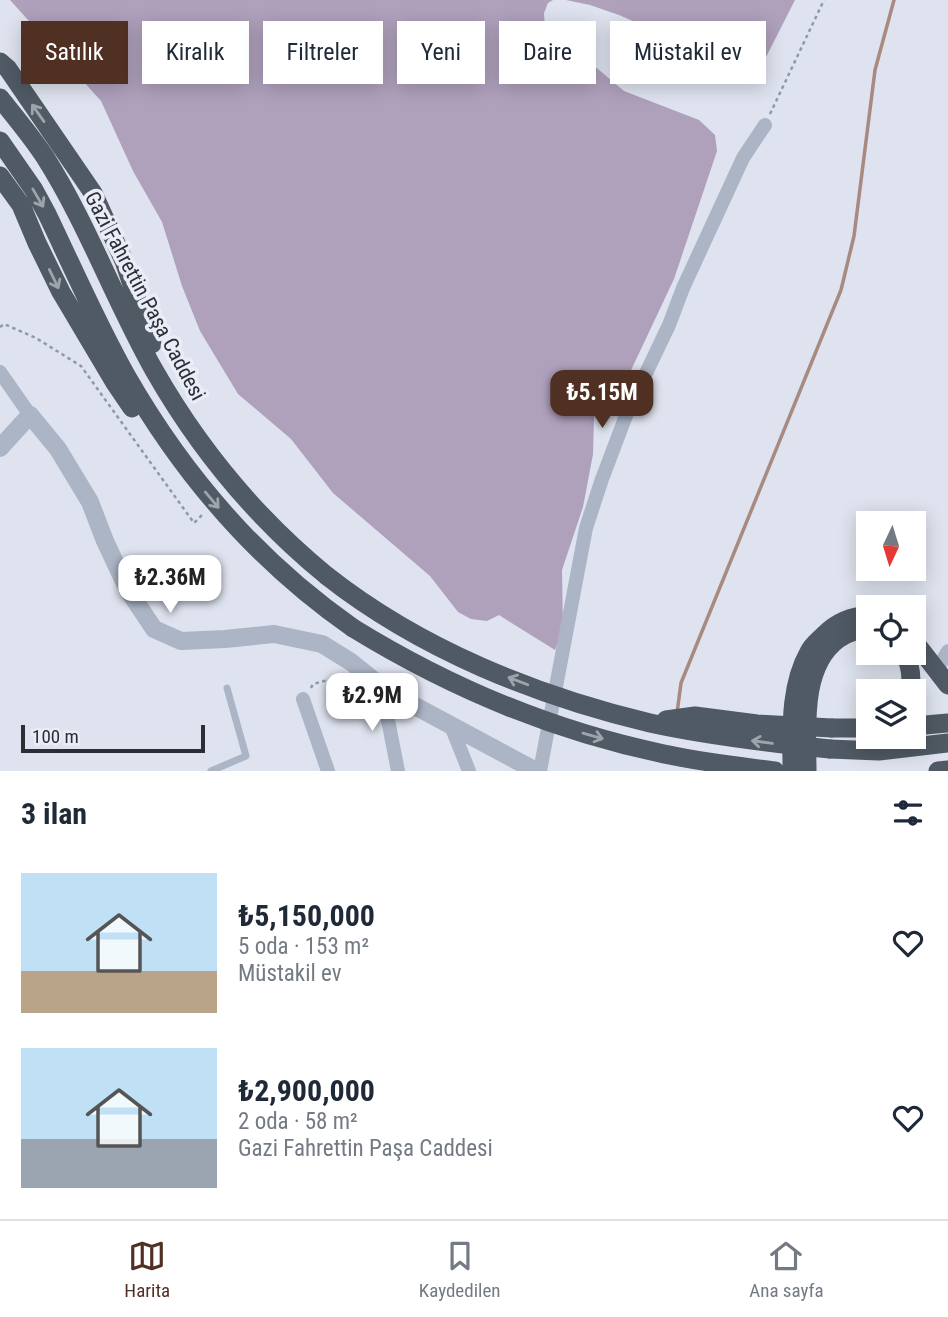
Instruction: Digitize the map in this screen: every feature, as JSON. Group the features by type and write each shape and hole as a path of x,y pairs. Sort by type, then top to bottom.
{"highway":[{"path":"0,62 8,69 93,193 124,261 169,395"},
{"name":"Gazi Fahrettin Paşa Caddesi","path":"0,98 29,133 62,186 135,333 182,417 235,487 280,535 356,598 398,625 453,653 560,697 610,713 728,737 830,749 879,751 948,743"},
{"path":"0,141 34,190 126,374 151,417 214,503 244,536 312,599 353,628 419,667 554,724 665,754 775,771"},
{"path":"0,176 21,205 61,292 115,383 144,425 183,463"},
{"path":"792,771 792,715 799,673 810,649 831,628 856,617"},
{"path":"807,771 807,713 814,673 831,644 843,635 856,631"},
{"path":"926,657 942,678"},
{"path":"649,722 695,716 757,724 856,728"},
{"path":"926,725 948,723"},
{"path":"938,771 948,770"}],"street":[{"path":"0,372 58,449 90,502 128,590 154,629 181,641 274,634 322,644 351,662 387,691 538,771 586,528 602,479 627,413 669,325 683,288 743,158 765,125"},
{"path":"0,448 30,415"},
{"path":"942,678 948,651"},
{"path":"387,691 388,720 398,771"},
{"path":"303,699 328,771"},
{"path":"451,726 469,771"}],"lane":[{"path":"211,771 246,756 227,688"}],"path":[{"path":"765,125 824,0"},
{"path":"0,327 4,324 36,338 81,366 194,523 214,503"},
{"path":"303,699 313,684 340,676 364,673"}],"shaded area":[{"path":"10,0 553,0 548,3 545,21 499,21 499,84 596,84 596,67 610,79 610,84 616,84 624,91 699,120 715,135 717,151 674,279 615,403 594,416 593,454 583,507 562,570 563,630 555,650 499,615 487,621 471,619 458,612 430,576 333,493 291,439 238,394 200,331 182,286 162,222 133,171 101,101 86,84 128,84 128,21 29,21"},
{"path":"566,0 795,0 766,57 766,21 633,21 590,5"}],"waterway":[{"path":"677,713 681,683 841,290 854,236 875,70 894,0"}]}
